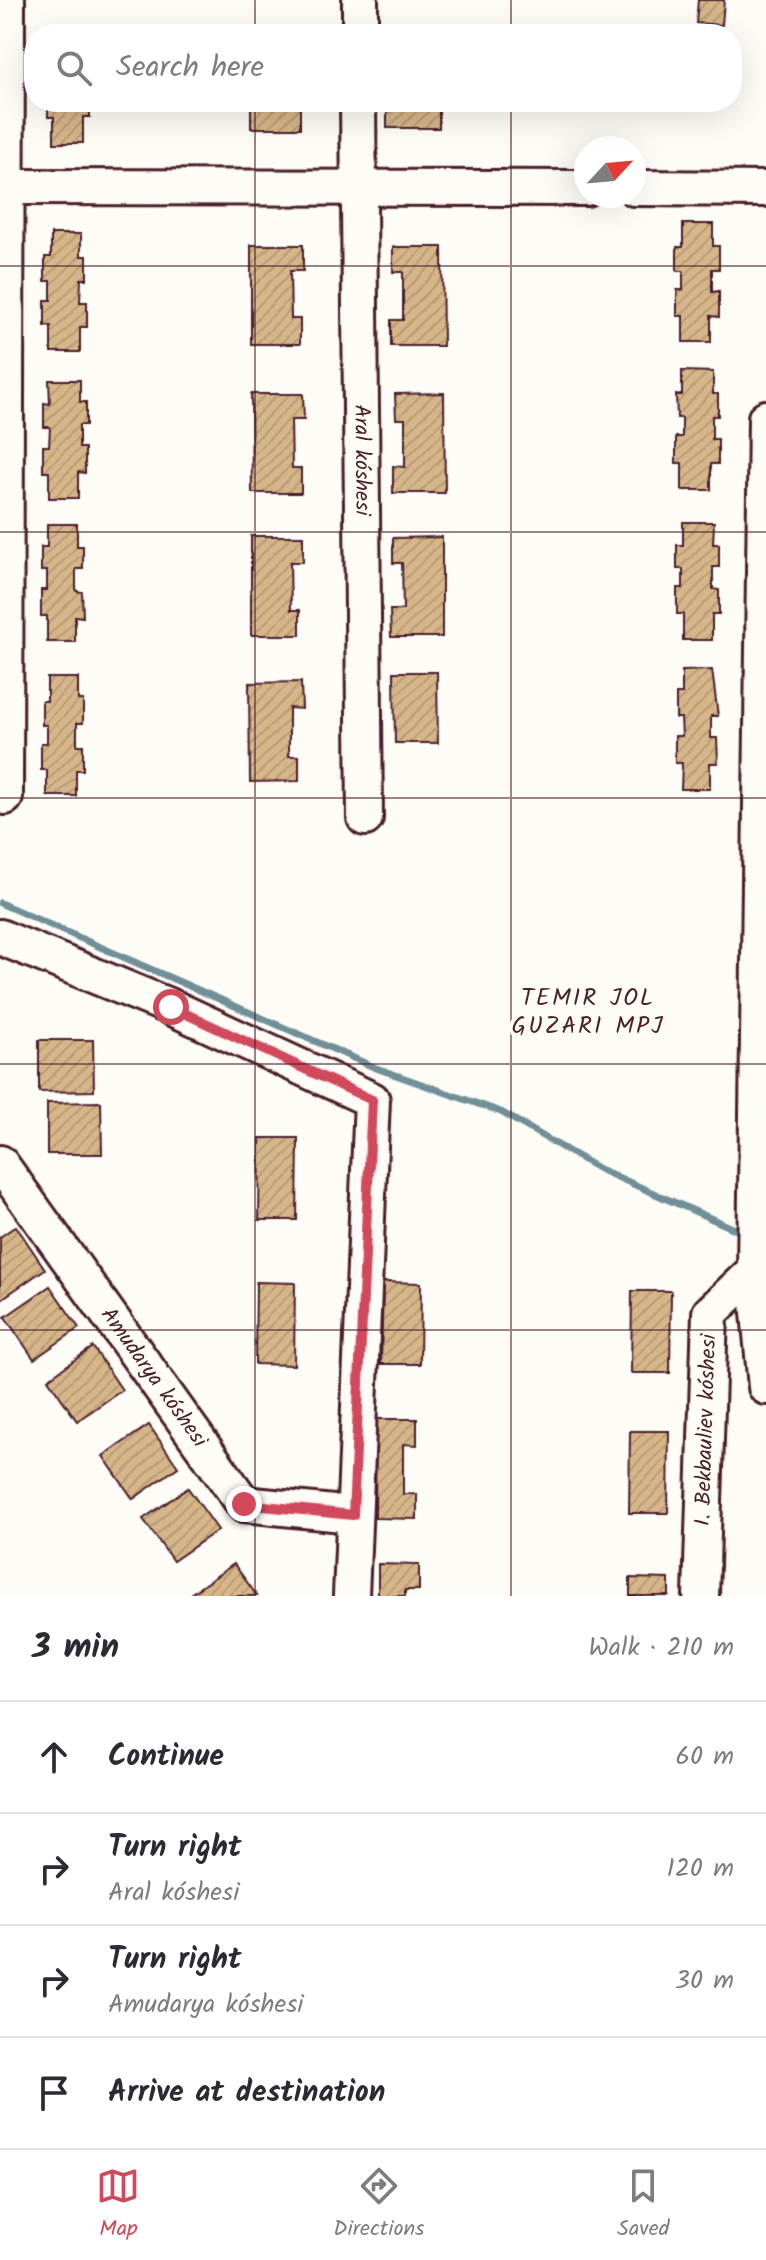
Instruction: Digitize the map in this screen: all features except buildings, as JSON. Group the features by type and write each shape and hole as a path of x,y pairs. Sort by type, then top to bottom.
{"street":[{"path":"5,797 3,410 7,0"},
{"path":"360,0 360,24"},
{"name":"Aral kóshesi","path":"358,112 356,188 365,818"},
{"path":"7,187 574,188"},
{"path":"646,188 766,189"},
{"path":"766,418 755,1270 766,1387"},
{"path":"0,937 171,1007 372,1100 351,1596"},
{"name":"Amudarya kóshesi","path":"0,1163 244,1504 353,1515"},
{"name":"I. Bekbauliev kóshesi","path":"701,1596 710,1313 755,1270"}],"waterway":[{"path":"0,903 376,1068 501,1112 599,1169 744,1233"}],"district":[{"name":"TEMIR JOL GUZARI MPJ","path":"588,1012"}],"route":[{"path":"171,1007 372,1100 353,1515 244,1504"}]}
